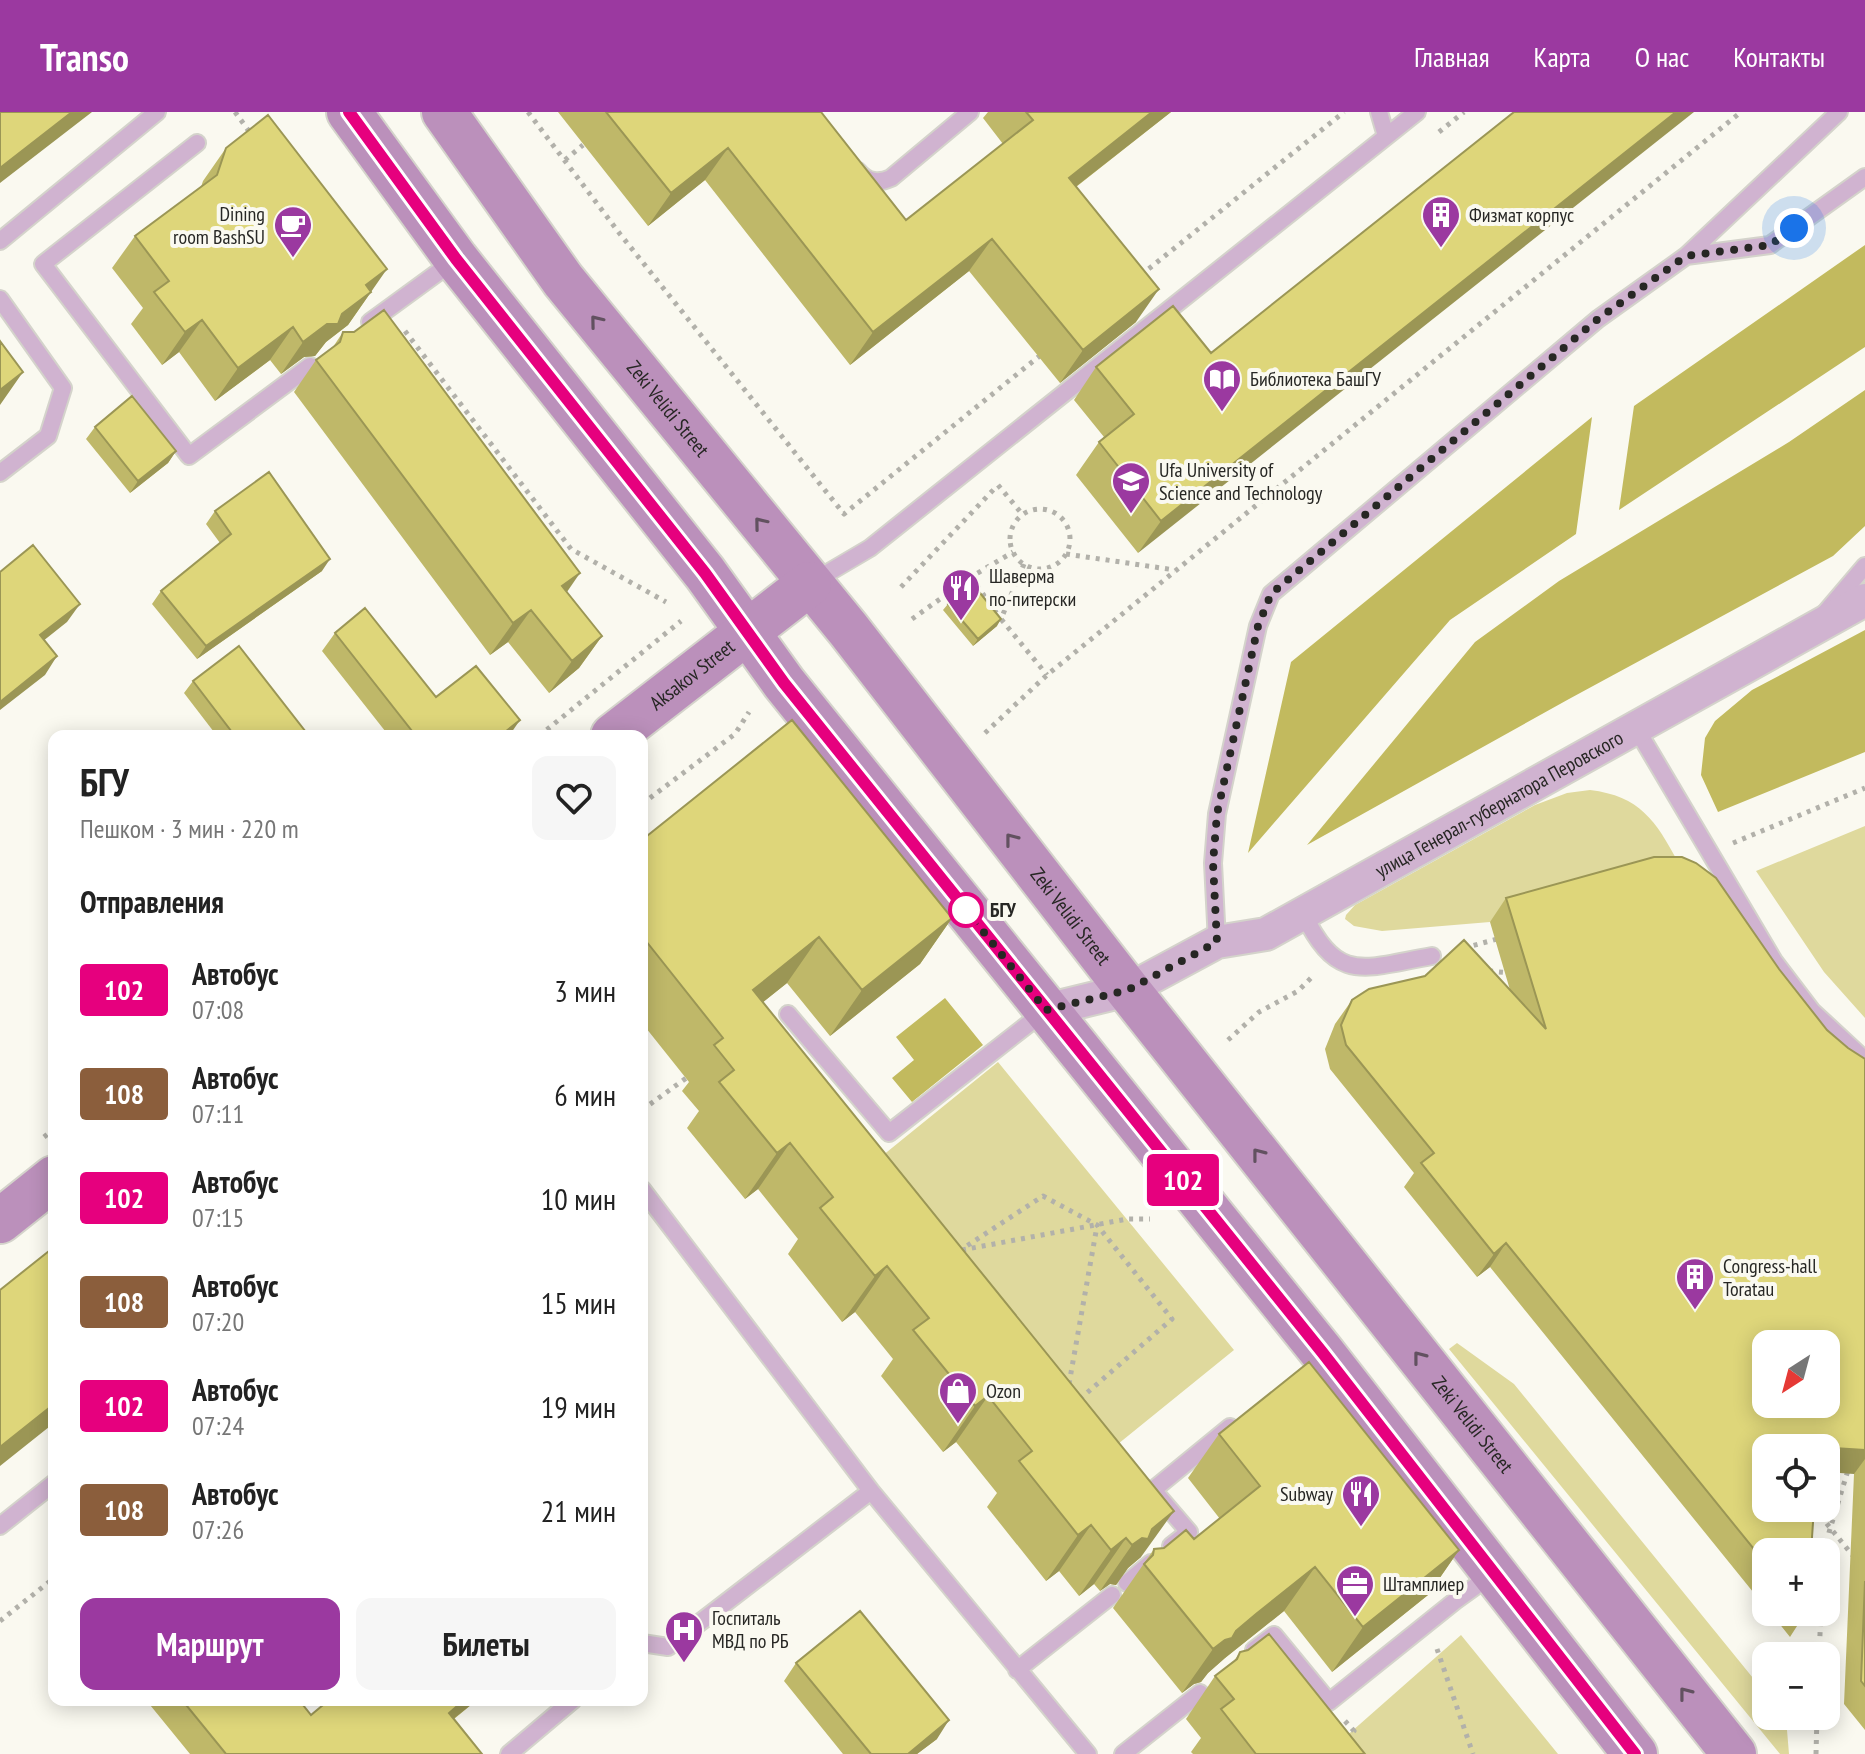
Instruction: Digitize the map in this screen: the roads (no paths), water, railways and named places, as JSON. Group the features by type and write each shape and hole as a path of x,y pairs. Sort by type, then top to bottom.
{"main road":[{"path":"349,112 456,259 748,631 784,683 1317,1356 1495,1573 1635,1754"},
{"name":"Zeki Velidi Street","path":"444,112 563,280 848,629 1128,990 1734,1754"},
{"name":"Aksakov Street","path":"621,730 809,584"},
{"path":"0,1221 48,1183"}],"street":[{"name":"улица Генерал-губернатора Перовского","path":"1046,1010 1128,990 1217,942 1266,934 1865,600"}],"lane":[{"path":"0,241 157,112"},
{"path":"851,162 868,180 884,181 970,112"},
{"path":"1379,112 1386,136"},
{"path":"809,584 870,548 1417,112"},
{"path":"1217,942 1213,863 1217,814 1258,626 1271,594 1598,319 1686,256 1839,112"},
{"path":"197,143 43,264 189,456 310,366"},
{"path":"1686,256 1770,245 1865,177"},
{"path":"350,336 456,259"},
{"path":"0,299 63,388 48,436 0,473"},
{"path":"1811,629 1865,566"},
{"path":"1636,728 1774,961 1812,1011 1865,1060"},
{"path":"1303,913 1317,941 1340,963 1355,967 1432,956"},
{"path":"788,1014 889,1133 1046,1010"},
{"path":"648,1197 871,1491 1088,1754"},
{"path":"1127,1583 1189,1532 1153,1490 1246,1414"},
{"path":"0,1526 48,1488"},
{"path":"648,1643 668,1647 871,1491"},
{"path":"1237,1664 1274,1635 1329,1702 1455,1601 1495,1573"},
{"path":"1017,1670 1112,1595"},
{"path":"1123,1754 1200,1693"},
{"path":"509,1754 566,1706"}],"place":[{"name":"Физмат корпус","path":"1441,249"},
{"name":"Dining room BashSU","path":"293,259"},
{"name":"Библиотека БашГУ","path":"1222,413"},
{"name":"Ufa University of Science and Technology","path":"1131,515"},
{"name":"Шаверма по-питерски","path":"961,622"},
{"name":"БГУ","path":"966,910"},
{"name":"Congress-hall Toratau","path":"1695,1311"},
{"name":"Ozon","path":"958,1425"},
{"name":"Subway","path":"1361,1528"},
{"name":"Штамплиер","path":"1355,1618"},
{"name":"Госпиталь МВД по РБ","path":"684,1664"}]}
